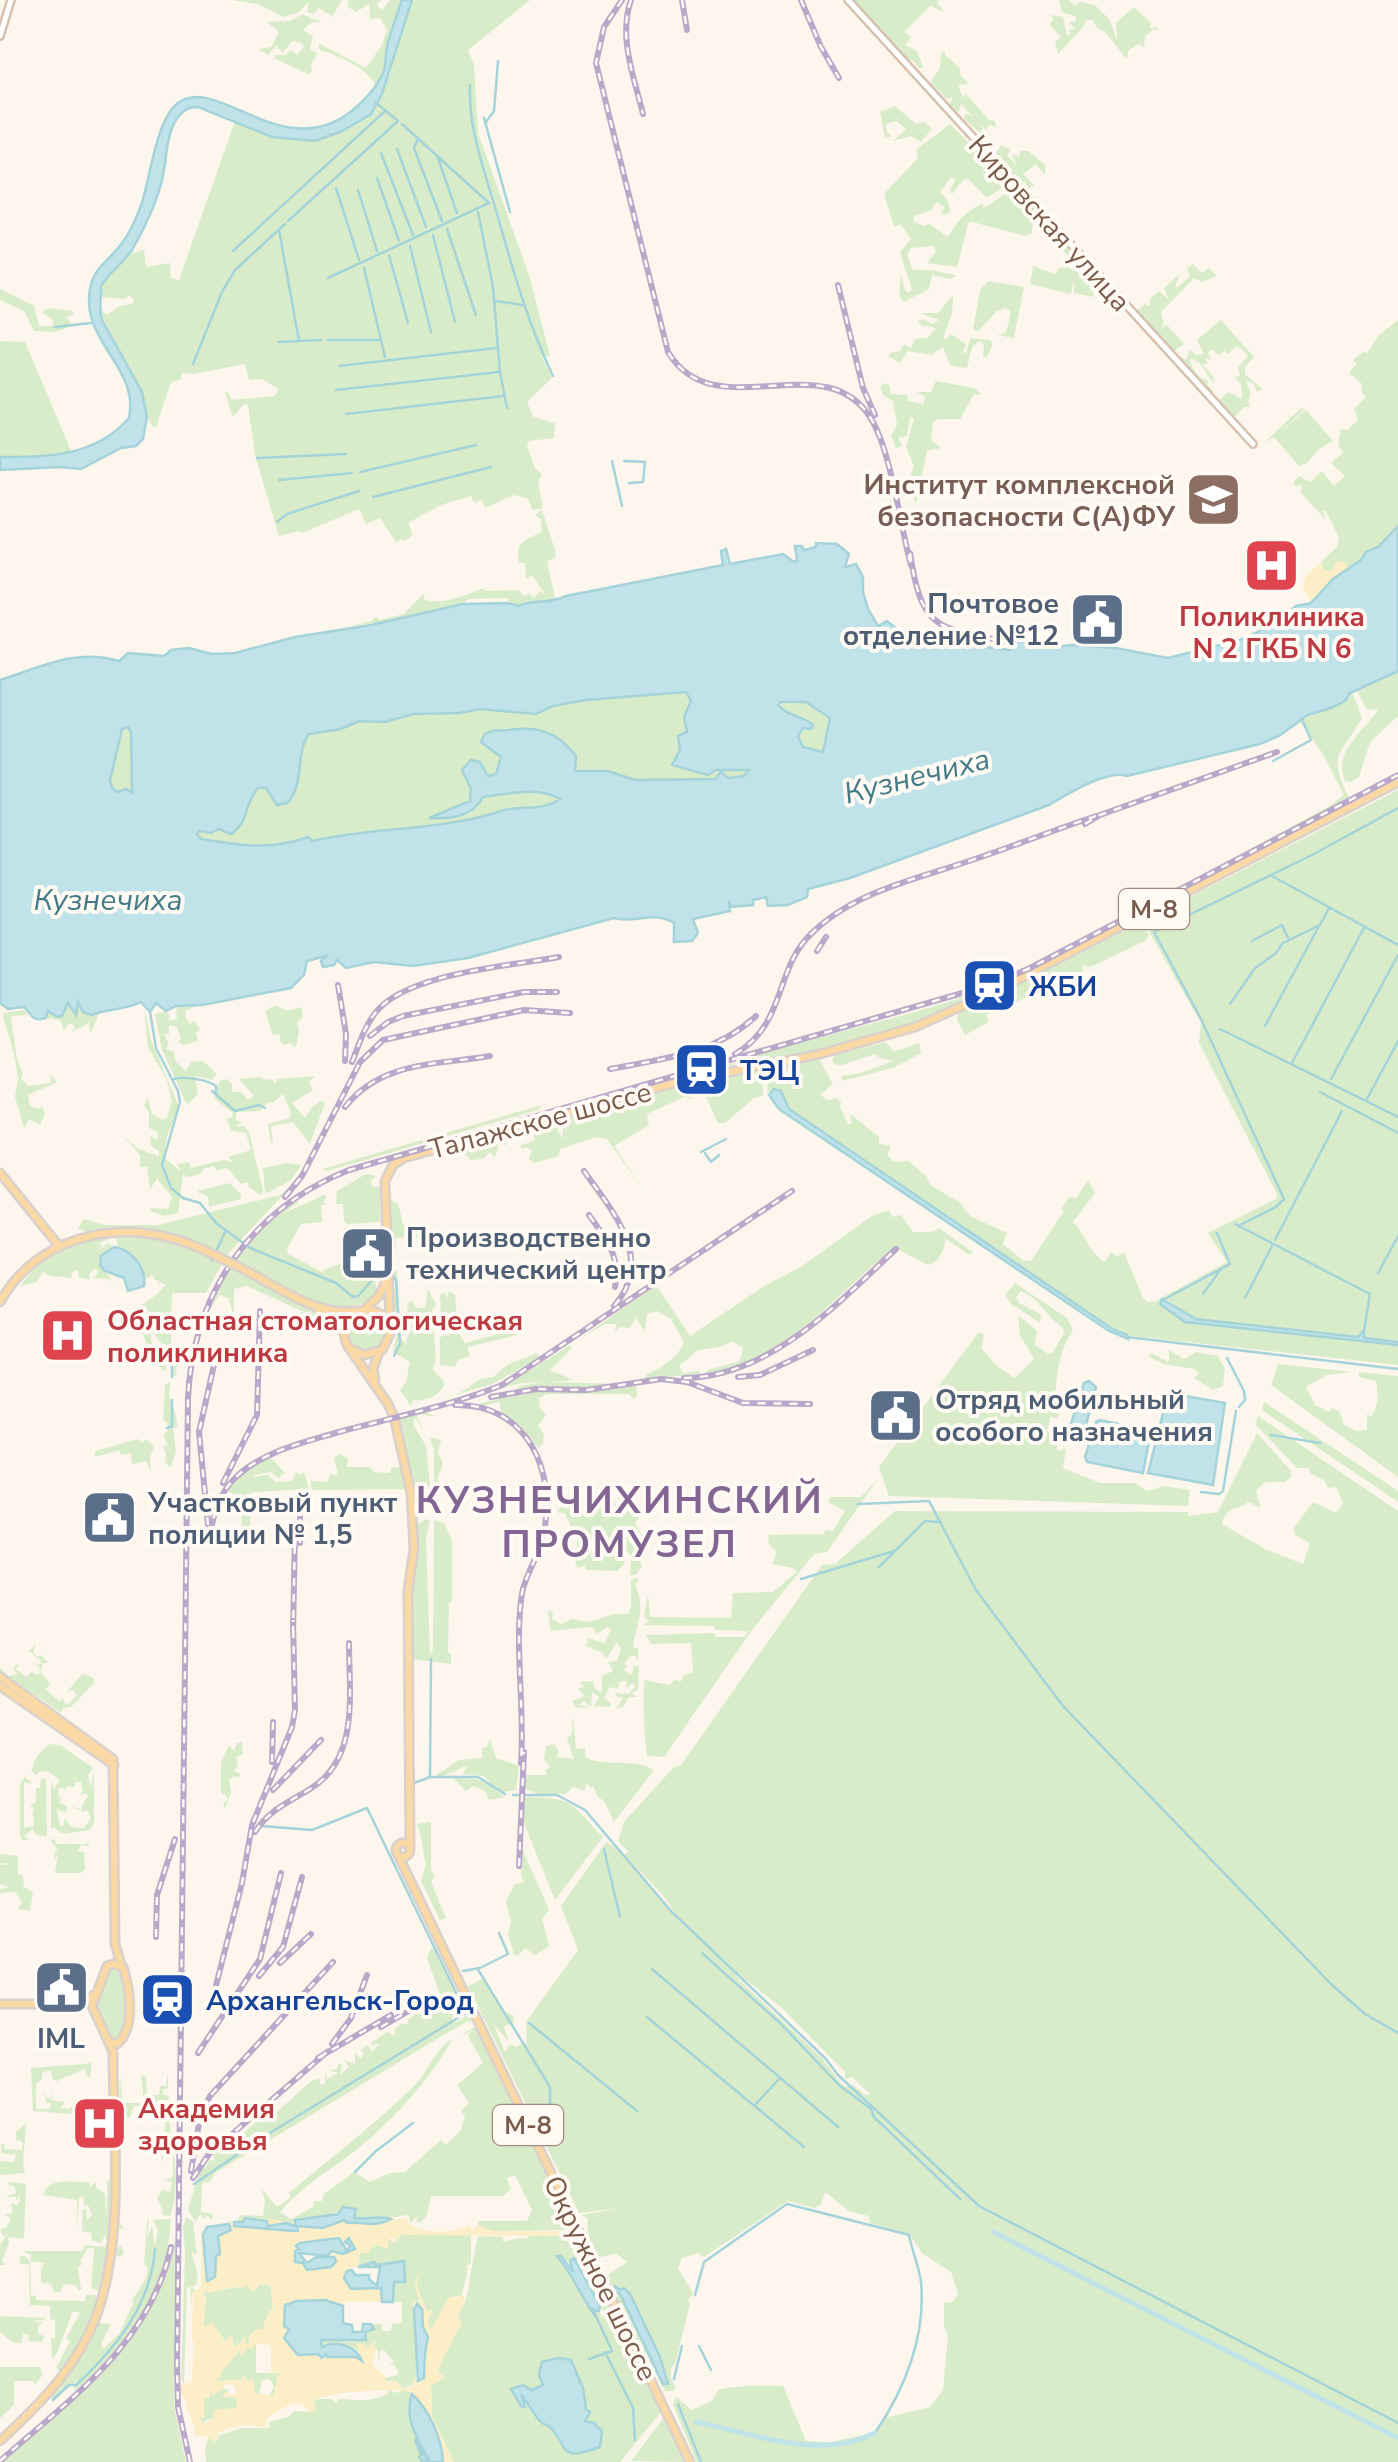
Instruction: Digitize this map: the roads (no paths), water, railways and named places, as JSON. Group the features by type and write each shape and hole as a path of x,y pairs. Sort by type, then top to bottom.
{"main road":[{"path":"0,36 11,0"},
{"name":"Кировская улица","path":"848,0 1253,444"},
{"name":"Талажское шоссе","path":"388,1274 385,1181 393,1166 404,1158 674,1083 820,1054 916,1027 981,998 1398,782"},
{"path":"0,1174 59,1246"},
{"path":"0,1302 12,1283 59,1246 102,1233 136,1231 174,1237 322,1308 381,1313 390,1326"},
{"path":"239,1267 326,1314 344,1333"},
{"path":"344,1333 346,1320 379,1296 388,1274"},
{"name":"М-8","path":"377,1387 373,1369 389,1340 388,1274"},
{"name":"М-8","path":"344,1333 377,1387"},
{"path":"350,1348 364,1355 380,1352"},
{"name":"Окружное шоссе","path":"377,1387 392,1411 412,1505 407,1848 412,1880"},
{"path":"0,1678 105,1750 115,1766 115,1944 128,1987 130,2016 114,2052"},
{"path":"0,1686 115,1766"},
{"name":"Окружное шоссе","path":"407,1848 397,1848 398,1855 690,2462"},
{"path":"94,2013 95,1994 115,1944"},
{"path":"108,1966 121,1964"},
{"path":"82,2004 95,1994"},
{"path":"0,2004 82,2004 94,2013 114,2052 113,2225 102,2300 93,2325 60,2380 0,2440"},
{"path":"108,2041 120,2043"}],"water":[{"path":"402,0 412,0 382,94 371,114 342,131 315,141 272,137 198,107 180,114 174,123 162,180 147,221 132,250 101,286 102,320 142,392 147,417 143,439 136,446 121,448 81,469 0,470 0,457 53,455 86,447 116,431 129,418 126,383 93,322 89,304 91,284 136,218 170,111 194,97 212,99 275,124 299,128 324,126 349,113 377,84"},
{"name":"Кузнечиха","path":"1398,526 1398,671 1350,693 1345,701 1331,708 1308,715 1260,744 1127,776 1098,779 1049,805 850,878 808,889 807,897 788,905 768,906 766,897 753,900 753,905 731,907 729,901 730,911 693,919 698,933 692,941 674,942 674,923 666,919 614,918 468,958 413,966 374,962 346,968 337,960 334,965 323,967 321,961 326,956 307,961 304,975 291,988 202,1005 176,1006 166,1011 156,1003 150,1012 141,1002 91,1015 83,1012 78,1002 76,1015 68,1003 62,1016 48,1011 46,1018 38,1019 24,1007 8,1009 0,1003 0,680 44,665 88,657 119,661 128,653 164,656 171,650 189,648 212,654 235,653 295,637 463,604 519,606 723,565 721,551 726,549 730,564 783,554 794,562 795,546 804,550 816,547 816,543 837,544 849,554 845,567 856,564 863,577 868,609 878,626 887,621 908,638 1010,650 1019,641 1055,647 1116,648 1168,658 1240,640 1260,631 1269,620 1282,618 1296,606 1311,603 1333,579 1378,547","holes":["686,692 691,701 684,717 687,732 678,736 680,750 672,765 708,775 716,770 749,770 744,776 728,778 721,772 715,779 635,780 608,771 575,771 576,756 554,736 528,729 496,731 484,735 481,742 501,757 496,774 488,776 480,762 471,760 462,770 471,789 470,801 429,818 466,813 483,797 532,792 560,799 545,806 509,809 455,822 312,841 308,837 267,845 242,845 201,839 197,834 219,829 231,834 241,824 258,788 266,788 277,805 287,803 296,787 309,734 341,729 359,721 385,722 413,714 481,709 536,714 553,706","806,702 830,718 823,752 803,747 798,736 803,728 811,729 813,725 782,709 778,705","128,727 131,732 132,793 126,789 118,792 110,781 122,729"]},
{"path":"774,1089 781,1091 789,1109 1128,1339 1109,1331 779,1109 769,1095"},
{"path":"114,1247 136,1260 144,1286 128,1291 124,1278 100,1265 101,1256"},
{"path":"1162,1299 1196,1319 1358,1337 1363,1331 1365,1338 1398,1345 1185,1322 1160,1304"},
{"path":"1089,1381 1096,1387 1083,1437 1078,1438 1069,1430 1084,1383"},
{"path":"1168,1393 1225,1403 1213,1485 1148,1473"},
{"path":"1100,1420 1151,1431 1143,1473 1087,1462 1085,1457"},
{"path":"343,2207 356,2209 354,2218 391,2219 374,2224 344,2220 323,2228 297,2226 298,2231 234,2226 234,2222 243,2222 245,2218 267,2221 268,2226 296,2226 295,2220 338,2214"},
{"path":"229,2224 231,2230 218,2236 220,2254 216,2256 215,2277 207,2281 203,2235 207,2227"},
{"path":"339,2238 347,2251 350,2246 345,2242 349,2238 355,2249 343,2254 331,2251 328,2256 299,2253 307,2263 316,2257 334,2257 336,2261 331,2267 307,2270 303,2263 295,2262 295,2251 299,2249 296,2246 300,2243"},
{"path":"557,2256 573,2272 570,2261 574,2258 600,2306 599,2311 593,2309 596,2317 568,2271"},
{"path":"404,2261 405,2282 394,2282 393,2302 382,2302 381,2288 351,2289 344,2278 352,2270 355,2275 369,2275 377,2286 380,2267 358,2267"},
{"path":"615,2286 630,2294 660,2357 668,2384 663,2384 621,2296 614,2293"},
{"path":"325,2300 343,2306 343,2323 352,2325 353,2332 362,2332 363,2324 371,2324 374,2329 365,2332 366,2340 321,2340 322,2347 345,2345 362,2361 326,2354 322,2358 318,2354 298,2355 284,2338 289,2329 284,2326 285,2305"},
{"path":"417,2304 422,2309 428,2337 424,2378 418,2381 414,2309"},
{"path":"571,2360 590,2412 585,2421 602,2431 600,2447 578,2453 567,2451 521,2394 525,2407 511,2389 523,2385 532,2390 543,2385 539,2375 542,2362"},
{"path":"412,2394 434,2426 443,2462 430,2462 427,2456 427,2462 423,2462 419,2457 415,2439 426,2455 410,2419"}],"waterway":[{"path":"486,122 494,111 498,61"},
{"path":"470,85 474,134 483,166 522,296 553,376"},
{"path":"288,221 398,121 375,102"},
{"path":"233,251 385,111"},
{"path":"484,118 510,212"},
{"path":"328,278 489,203 402,124"},
{"path":"418,139 414,148 442,221"},
{"path":"397,149 426,227"},
{"path":"381,153 413,235"},
{"path":"438,158 457,213"},
{"path":"377,178 399,241"},
{"path":"336,188 359,260"},
{"path":"358,190 377,251"},
{"path":"478,212 493,287 507,408"},
{"path":"193,364 235,270 285,224"},
{"path":"447,229 476,315"},
{"path":"279,230 299,341"},
{"path":"433,235 455,322"},
{"path":"410,246 431,332"},
{"path":"389,255 408,323"},
{"path":"364,268 385,357"},
{"path":"496,301 522,305"},
{"path":"55,327 91,323"},
{"path":"279,342 321,340"},
{"path":"328,340 379,340"},
{"path":"339,366 496,348"},
{"path":"336,390 499,372"},
{"path":"346,414 503,396"},
{"path":"360,472 476,445"},
{"path":"257,458 346,454"},
{"path":"612,461 622,506"},
{"path":"624,461 645,462 643,482 629,483"},
{"path":"373,497 491,467"},
{"path":"279,480 352,473"},
{"path":"277,522 287,514 359,491"},
{"path":"1273,761 1311,740 1302,719"},
{"path":"1238,1226 1284,1199 1201,1019 1154,932 1398,808"},
{"path":"1272,876 1398,945"},
{"path":"1230,1004 1255,968 1283,943 1320,925 1329,908"},
{"path":"1252,941 1282,925 1288,938"},
{"path":"1265,1026 1319,926"},
{"path":"1292,1063 1365,926"},
{"path":"1331,1079 1398,955"},
{"path":"150,1012 156,1048 180,1102 162,1165 171,1188 183,1198 200,1203 216,1223 250,1248 336,1283 353,1297 384,1273"},
{"path":"1220,1029 1398,1117"},
{"path":"1367,1099 1398,1041"},
{"path":"172,1080 207,1082 216,1086 216,1095"},
{"path":"212,1091 235,1111 259,1105 265,1108"},
{"path":"1320,1092 1398,1133"},
{"path":"1275,1240 1342,1111"},
{"path":"701,1152 726,1139"},
{"path":"705,1153 711,1162 719,1155"},
{"path":"1235,1224 1370,1294 1364,1331"},
{"path":"212,1261 225,1232"},
{"path":"1165,1299 1230,1264 1217,1233"},
{"path":"1378,1273 1398,1236"},
{"path":"1245,1298 1272,1246"},
{"path":"1203,1294 1220,1270"},
{"path":"392,1274 396,1280 400,1344 394,1356"},
{"path":"1127,1337 1398,1369"},
{"path":"172,1355 172,1377"},
{"path":"1227,1358 1244,1391 1245,1400 1239,1407"},
{"path":"167,1428 172,1426 172,1400"},
{"path":"1201,1492 1223,1491 1236,1411"},
{"path":"1271,1435 1320,1443"},
{"path":"858,1504 929,1501 976,1590 1063,1706 1332,1985 1365,2014 1398,2033"},
{"path":"879,1567 925,1521 938,1522"},
{"path":"801,1579 894,1551"},
{"path":"430,1776 431,1659"},
{"path":"414,1783 430,1777 478,1777 505,1794"},
{"path":"513,1795 557,1795 585,1810 671,1911 979,2206 1398,2423"},
{"path":"194,2184 466,2013 367,1808 312,1830 262,1826"},
{"path":"604,1849 620,1917"},
{"path":"463,1971 480,1968 508,1954 499,1933"},
{"path":"702,1953 780,2023 839,2085 871,2109 874,2117 960,2199"},
{"path":"477,1968 550,2087 550,2123"},
{"path":"652,1969 838,2127"},
{"path":"647,2017 804,2147"},
{"path":"529,2023 637,2111"},
{"path":"755,2105 780,2078"},
{"path":"355,2172 413,2123"},
{"path":"695,2295 704,2262 787,2204 909,2235 921,2282 917,2342 896,2398 875,2433"},
{"path":"993,2232 1398,2438"},
{"path":"53,2400 91,2371 129,2324 147,2289 155,2249"},
{"path":"589,2359 612,2351 596,2316"},
{"path":"674,2379 682,2346"},
{"path":"699,2346 711,2370"},
{"path":"605,2352 633,2408 635,2440"},
{"path":"678,2404 701,2462"},
{"path":"696,2422 809,2445 831,2445 875,2433"}],"railway":[{"path":"622,0 604,27 596,63 668,352 688,374 714,385 801,385 829,388 853,399 880,437 911,565"},
{"path":"631,0 627,43 643,114"},
{"path":"682,0 687,30"},
{"path":"801,0 839,78"},
{"path":"838,285 863,388 875,415"},
{"path":"910,553 919,596 935,620 961,632 1004,641"},
{"path":"1085,824 1100,815 1277,752"},
{"path":"190,2462 178,2407 177,2364 188,1398 201,1324 234,1259 283,1207 349,1170 990,985 1030,968 1398,775"},
{"path":"735,1054 764,1027 800,947 847,907 888,888 1096,816"},
{"path":"817,951 826,937"},
{"path":"352,1062 376,1012 411,988 461,973 559,957"},
{"path":"338,985 346,1034 345,1061"},
{"path":"370,1036 403,1016 524,992 557,992"},
{"path":"285,1197 302,1176 360,1062 383,1040 524,1010 570,1013"},
{"path":"610,1069 706,1047 756,1016"},
{"path":"345,1107 359,1092 392,1073 490,1056"},
{"path":"584,1171 617,1219 630,1253 631,1271 626,1288 614,1306"},
{"path":"210,1534 225,1491 258,1461 297,1444 502,1385 792,1191"},
{"path":"589,1215 614,1257 615,1287"},
{"path":"684,1378 745,1365 773,1351 826,1314 896,1249"},
{"path":"223,1483 257,1415 260,1311"},
{"path":"208,1525 199,1432 218,1347"},
{"path":"738,1377 760,1375 813,1350"},
{"path":"491,1397 536,1389 587,1390 661,1379 687,1382 743,1403 810,1404"},
{"path":"455,1405 480,1407 518,1429 532,1446 546,1488 543,1536 524,1586 520,1613 521,1763"},
{"path":"300,1503 300,1543"},
{"path":"293,1634 295,1532"},
{"path":"210,2009 242,1883 252,1825 292,1727 293,1620"},
{"path":"255,1832 273,1812 326,1776 337,1761 348,1724 349,1643"},
{"path":"272,1762 273,1722"},
{"path":"273,1790 321,1740"},
{"path":"519,1866 524,1752"},
{"path":"156,1937 157,1895 175,1839"},
{"path":"198,2053 260,1959 281,1873"},
{"path":"259,1976 283,1947 302,1877"},
{"path":"280,1963 311,1934"},
{"path":"191,2171 200,2117 210,2096 333,1962"},
{"path":"332,2044 351,2018 367,1975"},
{"path":"381,2027 412,2009"},
{"path":"318,2058 391,2015"},
{"path":"193,2178 209,2154 327,2052"},
{"path":"0,2461 79,2392 126,2341 160,2282 171,2247"}],"place":[{"name":"Институт комплексной безопасности С(А)ФУ","path":"1214,500"},
{"name":"Поликлиника N 2 ГКБ N 6","path":"1272,565"},
{"name":"Почтовое отделение №12","path":"1098,619"},
{"name":"ЖБИ","path":"990,986"},
{"name":"ТЭЦ","path":"701,1070"},
{"name":"Производственно технический центр","path":"367,1253"},
{"name":"Областная стоматологическая поликлиника","path":"68,1336"},
{"name":"Отряд мобильный особого назначения","path":"896,1415"},
{"name":"Участковый пункт полиции № 1,5","path":"109,1518"},
{"name":"IML","path":"61,1987"},
{"name":"Архангельск-Город","path":"167,2000"},
{"name":"Академия здоровья","path":"99,2124"}],"district":[{"name":"КУЗНЕЧИХИНСКИЙ ПРОМУЗЕЛ","path":"620,1522"}]}
